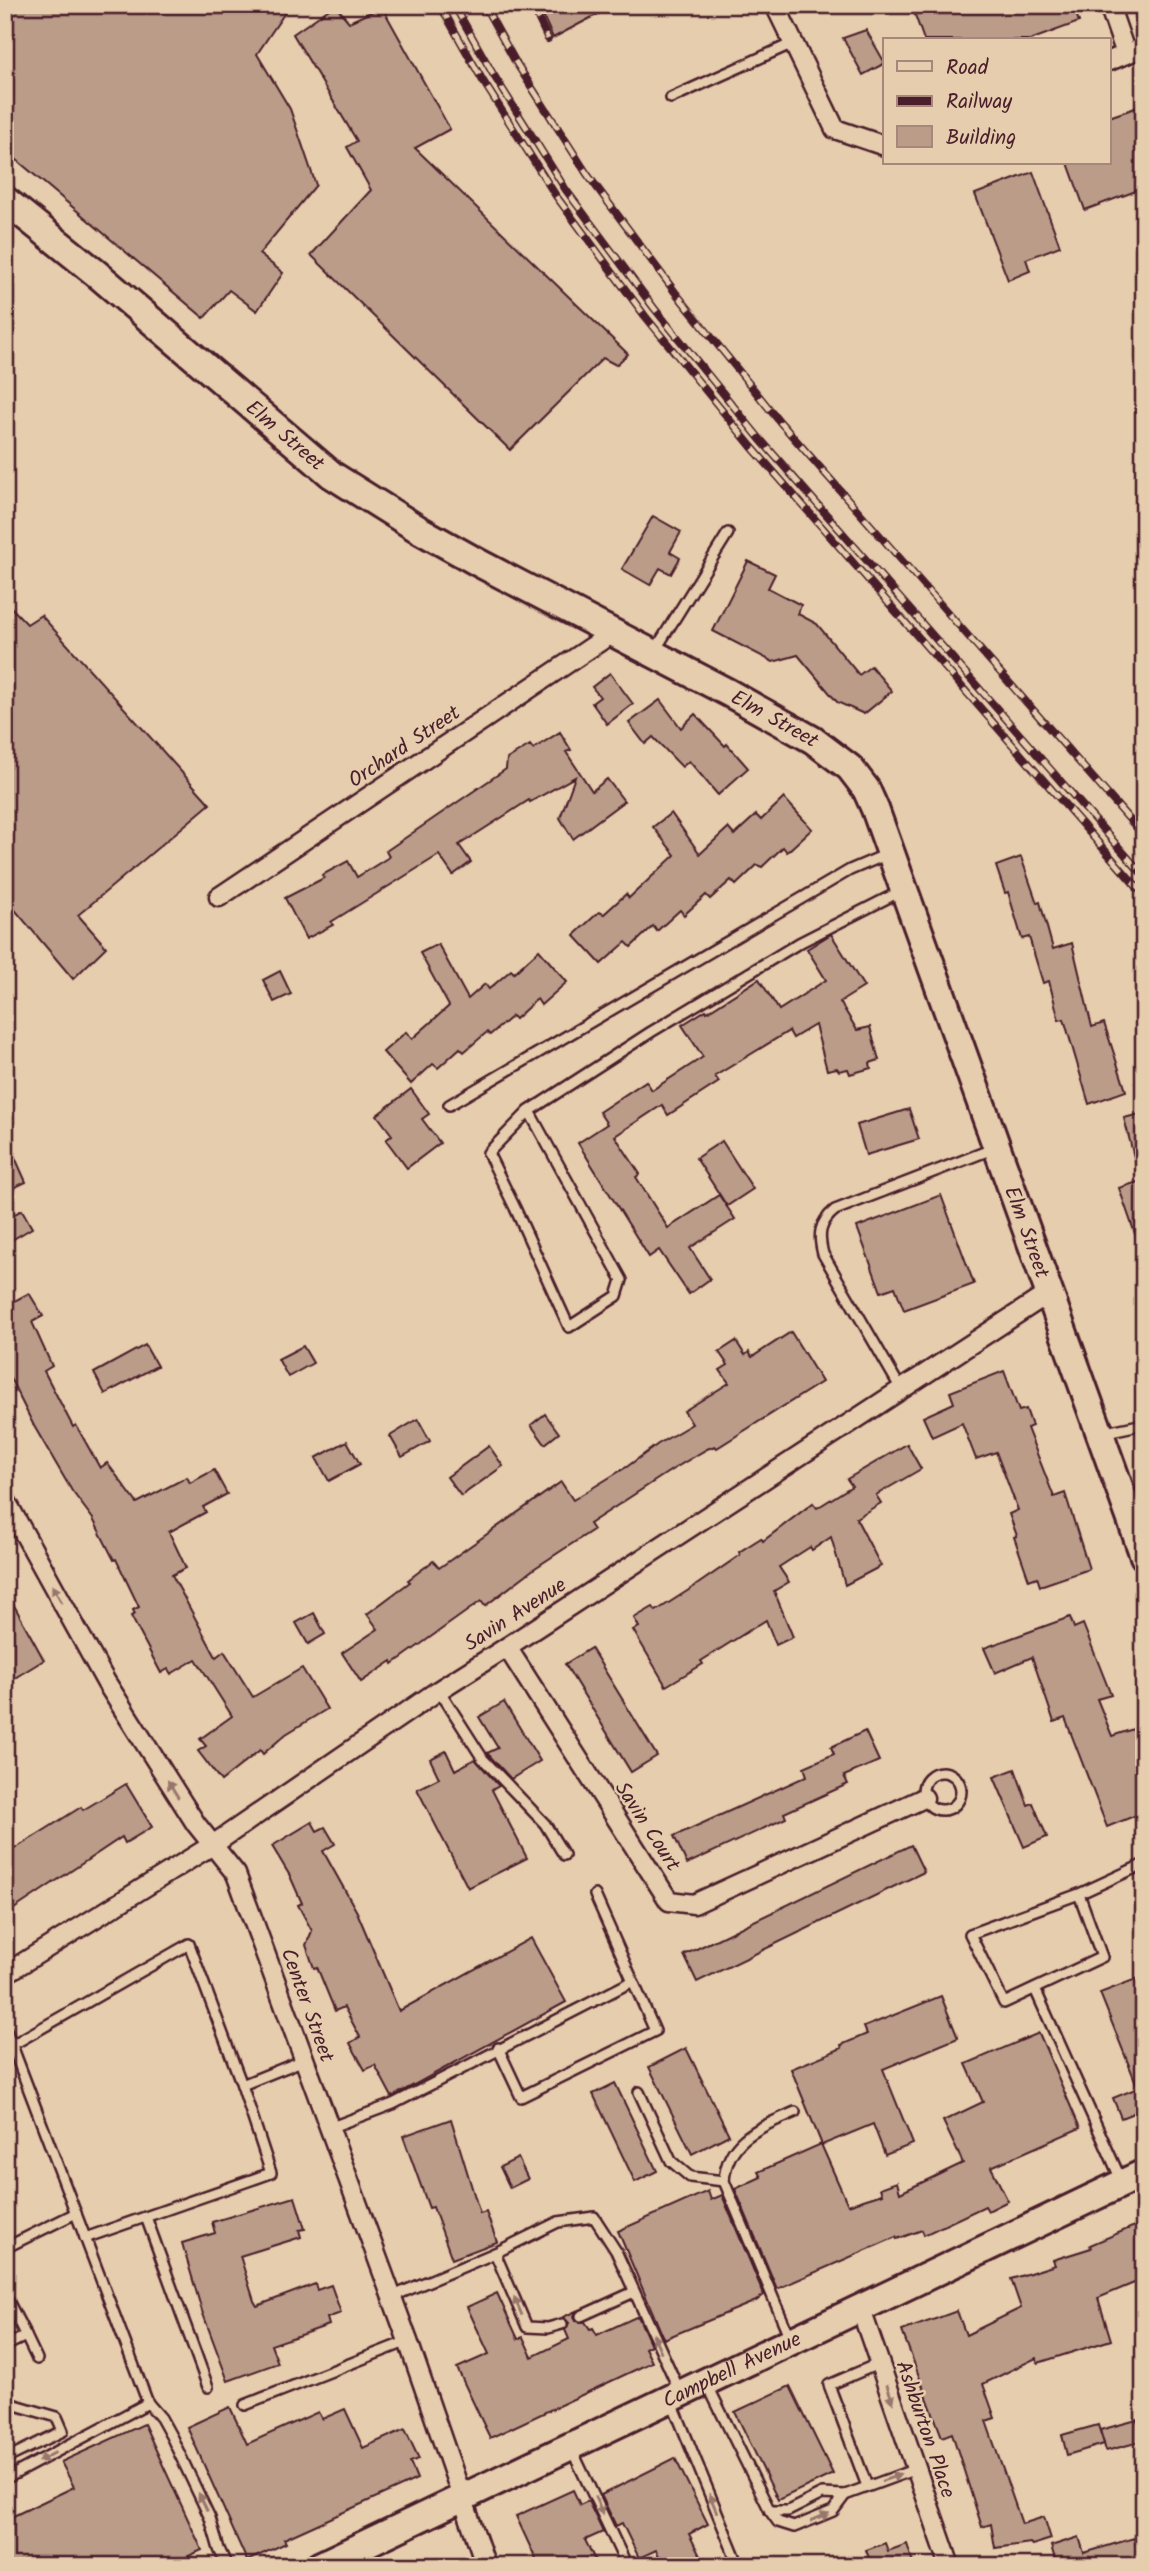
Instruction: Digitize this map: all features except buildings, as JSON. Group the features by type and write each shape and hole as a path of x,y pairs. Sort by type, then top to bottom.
{"main road":[{"name":"Elm Street","path":"5,200 97,274 332,475 418,529 813,740 850,768 866,789 875,809 1144,1556"},
{"name":"Campbell Avenue","path":"319,2566 1133,2178"}],"street":[{"path":"775,5 835,129 883,145"},
{"path":"1109,5 1126,54"},
{"path":"1110,61 1144,47"},
{"name":"Orchard Street","path":"219,897 614,632"},
{"name":"Savin Avenue","path":"5,1974 214,1844 439,1690 1049,1293"},
{"name":"Center Street","path":"5,1499 106,1682 196,1824 236,1874 408,2341 486,2566"},
{"name":"Savin Court","path":"508,1647 669,1901 694,1904 924,1798"},
{"name":"Ashburton Place","path":"860,2307 950,2566"}],"lane":[{"path":"671,98 793,43"},
{"path":"653,653 727,533"},
{"path":"449,1105 850,870 891,853"},
{"path":"530,1111 622,1280 617,1296 569,1327 516,1208 488,1153 530,1111 651,1032 799,943 904,889"},
{"path":"901,1389 823,1254 819,1232 828,1215 835,1210 997,1147"},
{"path":"1100,1433 1144,1424"},
{"path":"439,1690 483,1759 545,1824 564,1856"},
{"path":"944,1771 955,1776 960,1796 952,1807 936,1809 924,1798 923,1785 931,1774 944,1771"},
{"path":"1079,1894 1102,1957 1004,2003 970,1934 1079,1894 1144,1864"},
{"path":"498,2048 521,2097 655,2031 594,1895"},
{"path":"12,2045 189,1944 242,2085 271,2173 85,2238"},
{"path":"329,2128 393,2104 633,1981"},
{"path":"1035,1989 1133,2178"},
{"path":"5,2027 148,2403 161,2418 177,2449 210,2518 227,2566"},
{"path":"242,2085 304,2060"},
{"path":"639,2092 671,2161 690,2177 724,2181"},
{"path":"791,2340 724,2181 725,2170 731,2157 754,2130 795,2112"},
{"path":"5,2248 76,2213"},
{"path":"146,2217 208,2387"},
{"path":"391,2297 495,2253 558,2222 594,2217 616,2251 634,2292 739,2566"},
{"path":"495,2253 527,2327 548,2328 562,2324"},
{"path":"581,2316 634,2292"},
{"path":"5,2295 37,2360"},
{"path":"5,2346 26,2336"},
{"path":"245,2405 408,2341"},
{"path":"867,2486 830,2385 880,2363"},
{"path":"706,2383 778,2522 794,2527 833,2511 845,2495"},
{"path":"5,2479 148,2403"},
{"path":"5,2407 12,2404 57,2417 63,2431 5,2459"},
{"path":"570,2447 627,2566"},
{"path":"770,2511 788,2511 822,2494 845,2495 916,2469"}],"railway":[{"path":"440,5 483,81 556,196 645,316 751,446 1144,895"},
{"path":"454,5 493,74 566,190 654,308 760,439 1144,876"},
{"path":"484,5 515,61 587,174 675,292 780,422 1144,836"},
{"path":"532,5 548,39"}]}
